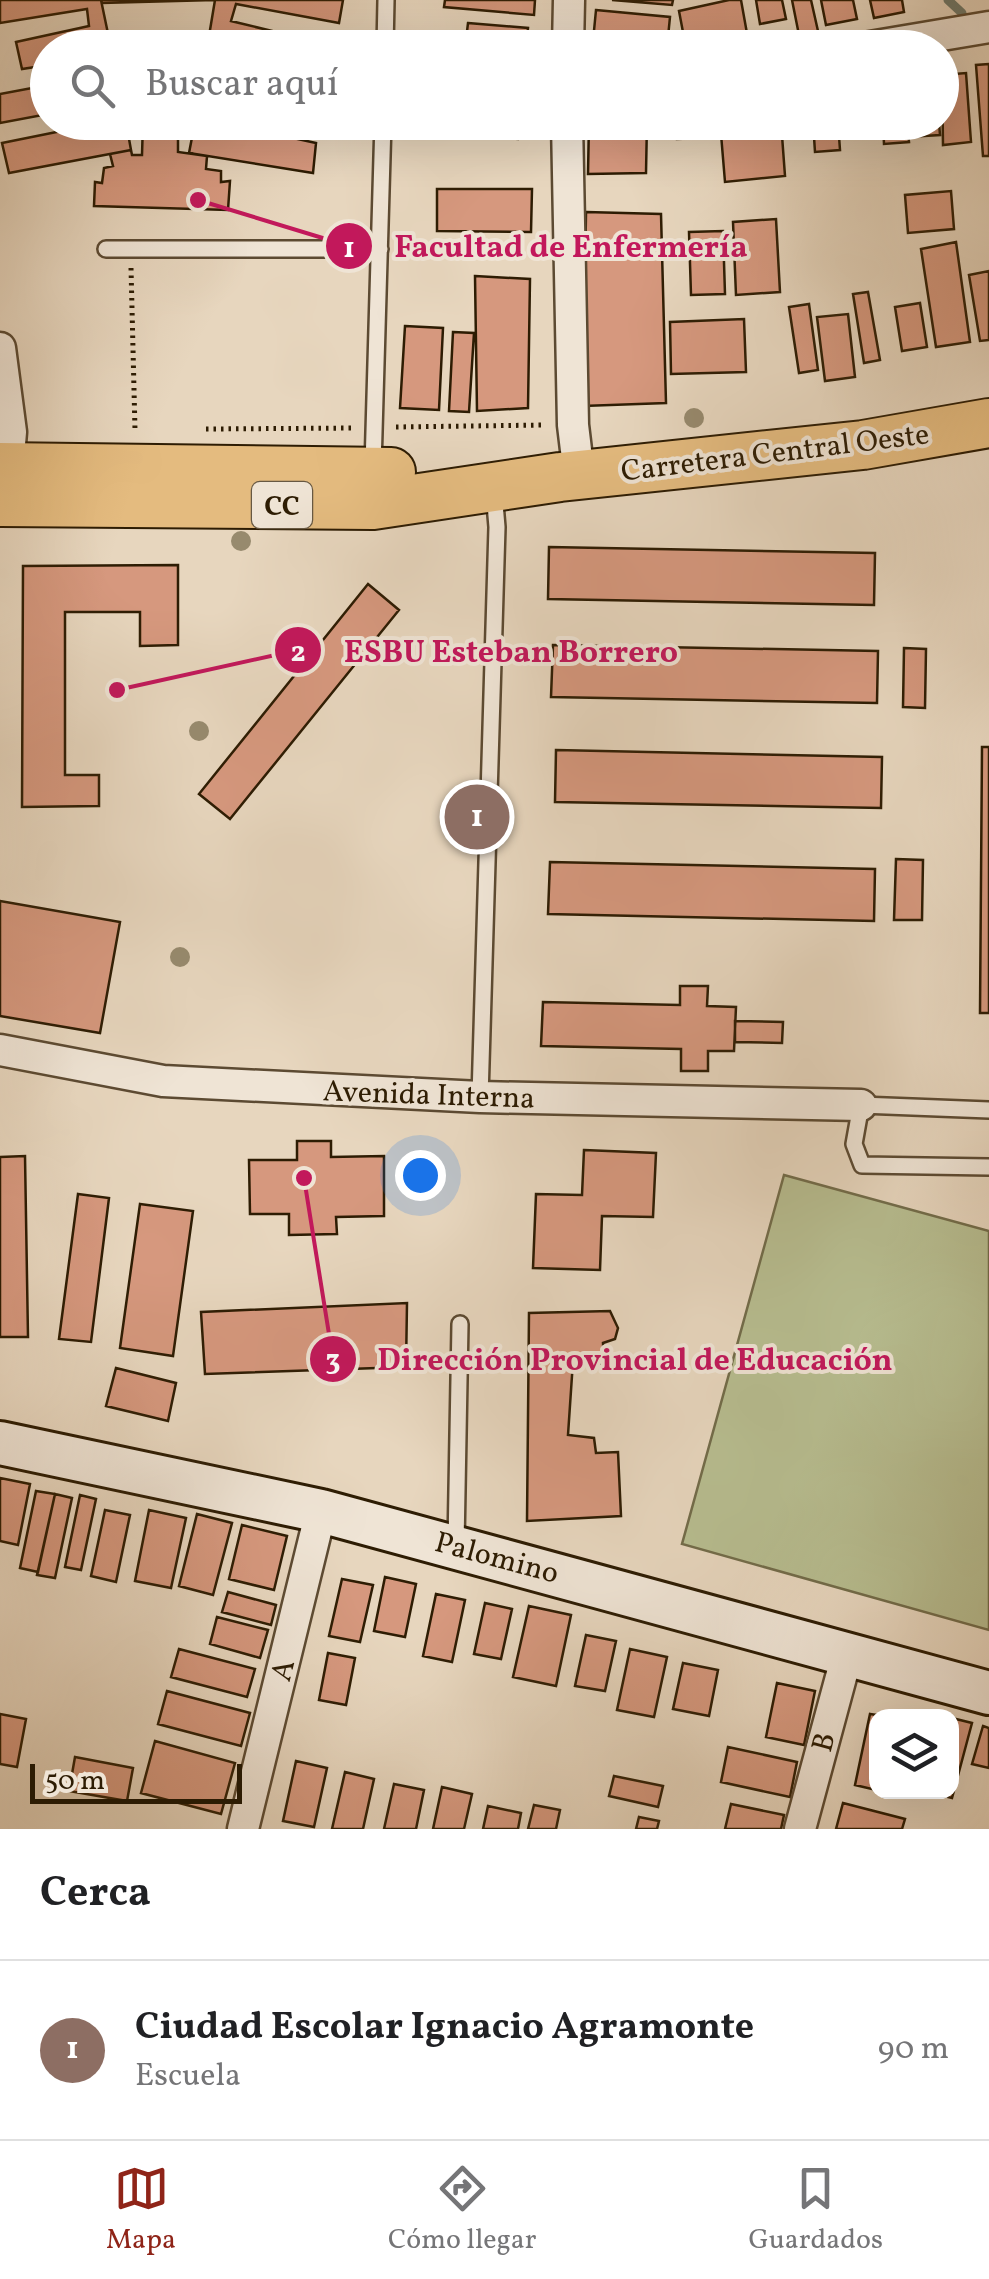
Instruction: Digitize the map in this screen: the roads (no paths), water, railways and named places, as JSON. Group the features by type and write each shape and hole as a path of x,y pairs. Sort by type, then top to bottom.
{"main road":[{"name":"Carretera Central Oeste","path":"2,491 374,468 494,481 570,476 862,445 989,424"}],"street":[{"path":"568,30 569,0"},
{"path":"959,32 989,27"},
{"path":"567,140 573,425 570,476"},
{"path":"0,348 11,432 2,491"},
{"name":"Avenida Interna","path":"0,1050 163,1082 480,1097 861,1106"},
{"name":"Palomino","path":"0,1443 321,1510 989,1693"},
{"name":"A","path":"243,1829 321,1510"},
{"name":"B","path":"800,1829 847,1654"}],"lane":[{"path":"385,30 386,0"},
{"path":"374,468 383,140"},
{"path":"106,249 380,249"},
{"path":"480,1097 497,526 494,481"},
{"path":"989,1110 861,1106 854,1144 862,1166 989,1167"},
{"path":"456,1545 460,1324"}],"waterway":[{"path":"948,0 962,13"}],"place":[{"name":"Facultad de Enfermería","path":"198,200"},
{"name":"ESBU Esteban Borrero","path":"117,690"},
{"name":"Ciudad Escolar Ignacio Agramonte","path":"477,817"},
{"name":"Dirección Provincial de Educación","path":"304,1178"}]}
